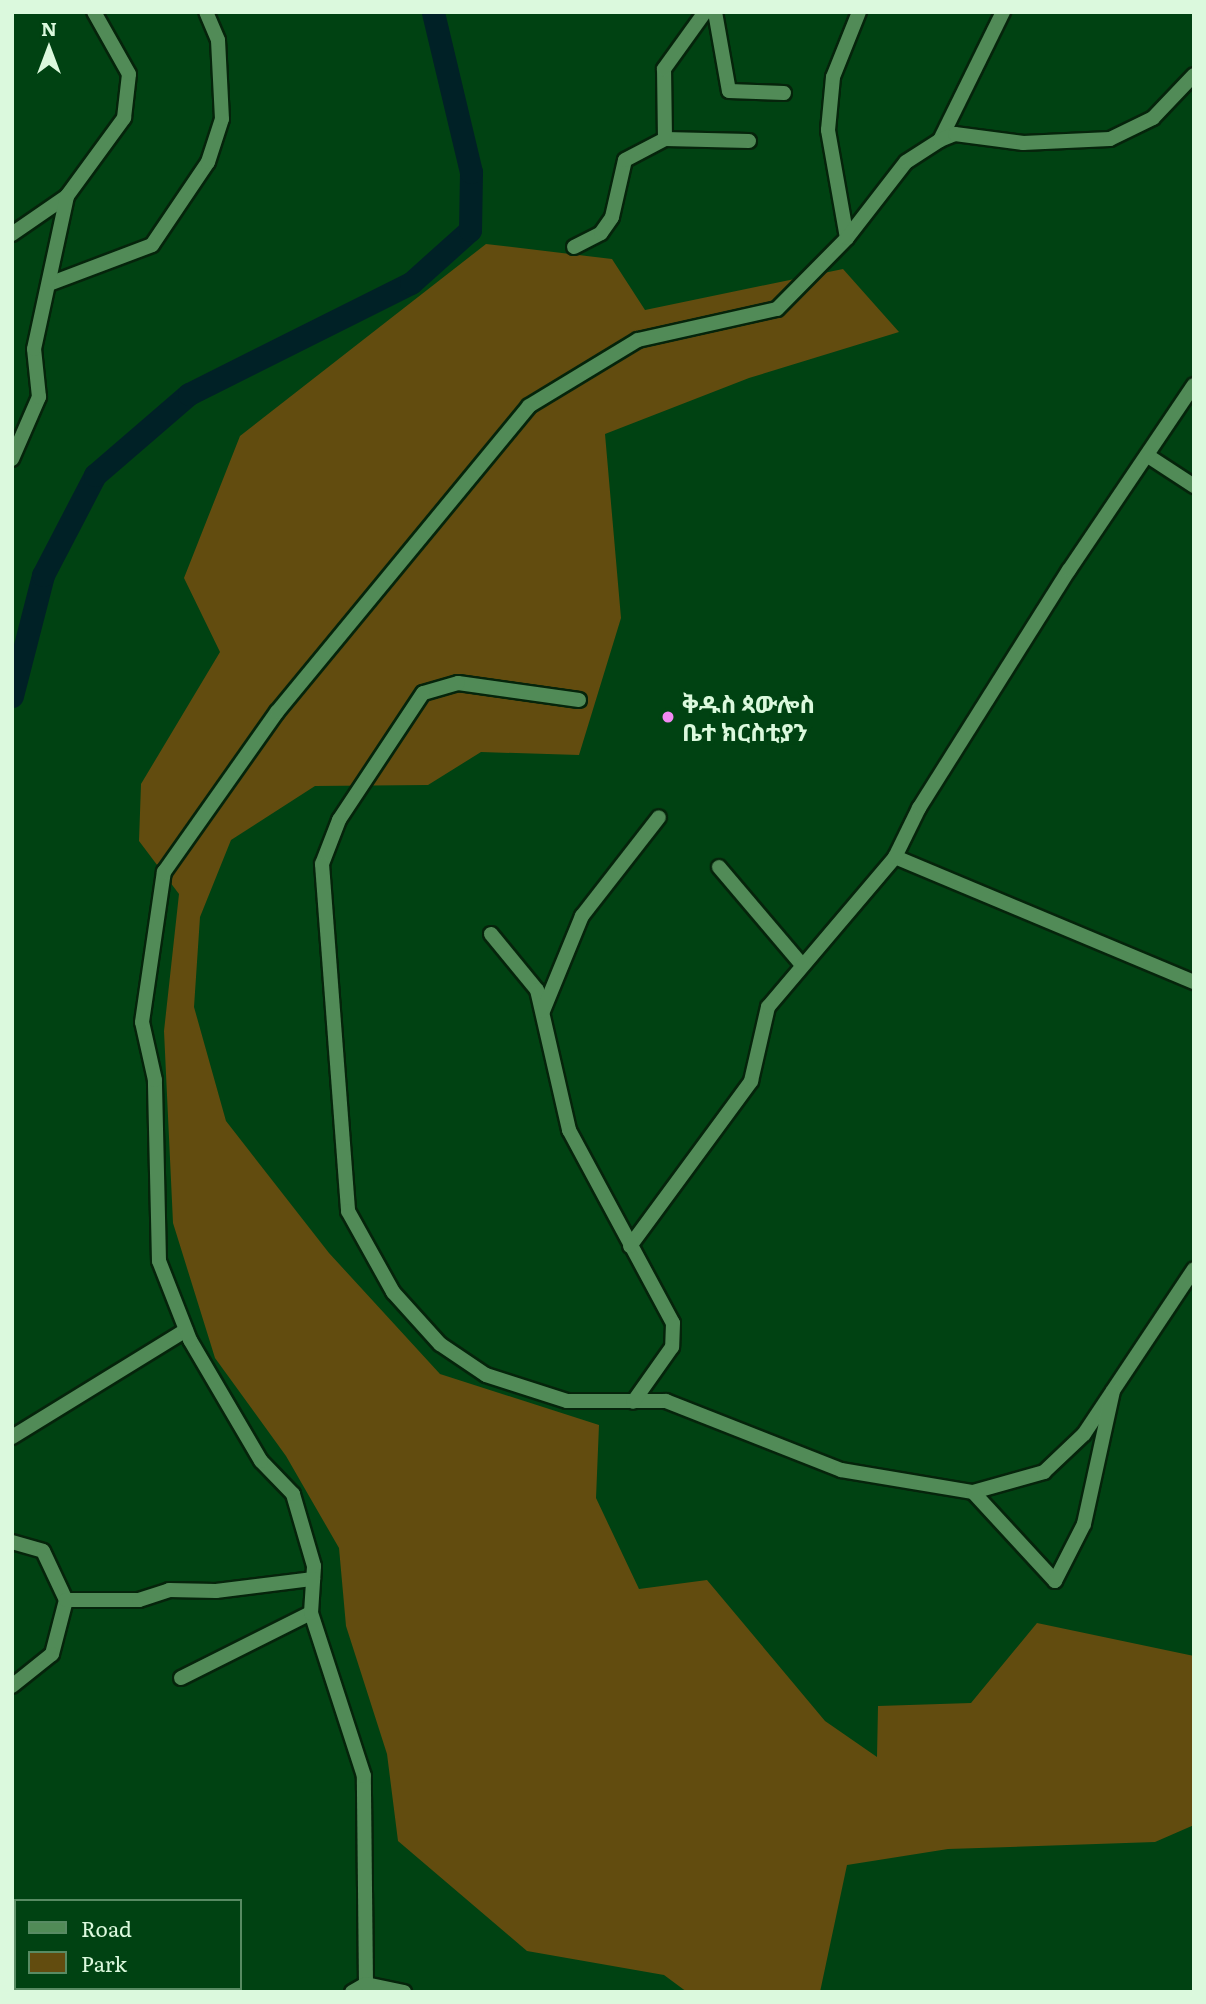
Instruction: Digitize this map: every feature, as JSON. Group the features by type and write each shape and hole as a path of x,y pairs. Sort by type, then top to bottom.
{"street":[{"path":"12,234 67,196 109,145 128,93 125,60 94,12"},
{"path":"49,284 152,246 208,162 222,120 218,40 206,12"},
{"path":"665,139 664,69 705,12"},
{"path":"715,12 729,91 784,93"},
{"path":"847,238 828,130 834,77 859,12"},
{"path":"940,140 1003,12"},
{"path":"366,1984 364,1776 311,1614 313,1579 293,1494 261,1461 186,1330 159,1261 155,1080 142,1022 164,872 277,712 516,418 638,340 777,309 847,238 899,169 940,140 955,134 1023,143 1110,139 1153,118 1194,75"},
{"path":"574,247 601,233 612,217 625,160 665,139 749,141"},
{"path":"12,459 38,397 34,349 67,196"},
{"path":"630,1246 751,1081 768,1007 895,857 1023,643 1194,385"},
{"path":"1148,456 1194,486"},
{"path":"579,700 458,683 423,693 339,820 321,864 348,1211 393,1292 440,1344 486,1376 567,1401 666,1401 700,1412 841,1470 973,1492 1044,1472 1084,1434 1194,1269"},
{"path":"543,1011 582,916 659,817"},
{"path":"895,857 1194,982"},
{"path":"719,867 802,965"},
{"path":"491,934 522,964 543,1011 569,1130 676,1335 634,1402"},
{"path":"12,1437 186,1330"},
{"path":"973,1492 1055,1581 1084,1524 1113,1390"},
{"path":"12,1542 43,1551 66,1600 52,1654 12,1686"},
{"path":"66,1600 139,1601 169,1590 216,1591 313,1579"},
{"path":"181,1678 311,1614"},
{"path":"352,1992 366,1984 404,1992"}],"green space":[{"path":"486,244 612,259 645,310 843,269 899,332 749,378 605,434 621,618 579,755 481,752 428,785 315,786 231,840 200,917 194,1007 226,1121 329,1253 440,1374 599,1425 596,1498 639,1589 707,1580 825,1721 877,1757 878,1706 971,1703 1037,1623 1194,1656 1194,1825 1155,1842 948,1849 847,1865 820,1992 687,1992 664,1975 527,1951 398,1841 387,1754 346,1626 339,1548 286,1456 215,1358 173,1223 164,1031 179,894 139,841 141,784 220,652 184,578 240,436"}],"waterway":[{"path":"12,696 43,575 95,475 189,394 411,283 470,230 471,172 433,12"}],"place":[{"name":"ቅዱስ ጳውሎስ ቤተ ክርስቲያን","path":"668,717"}]}
